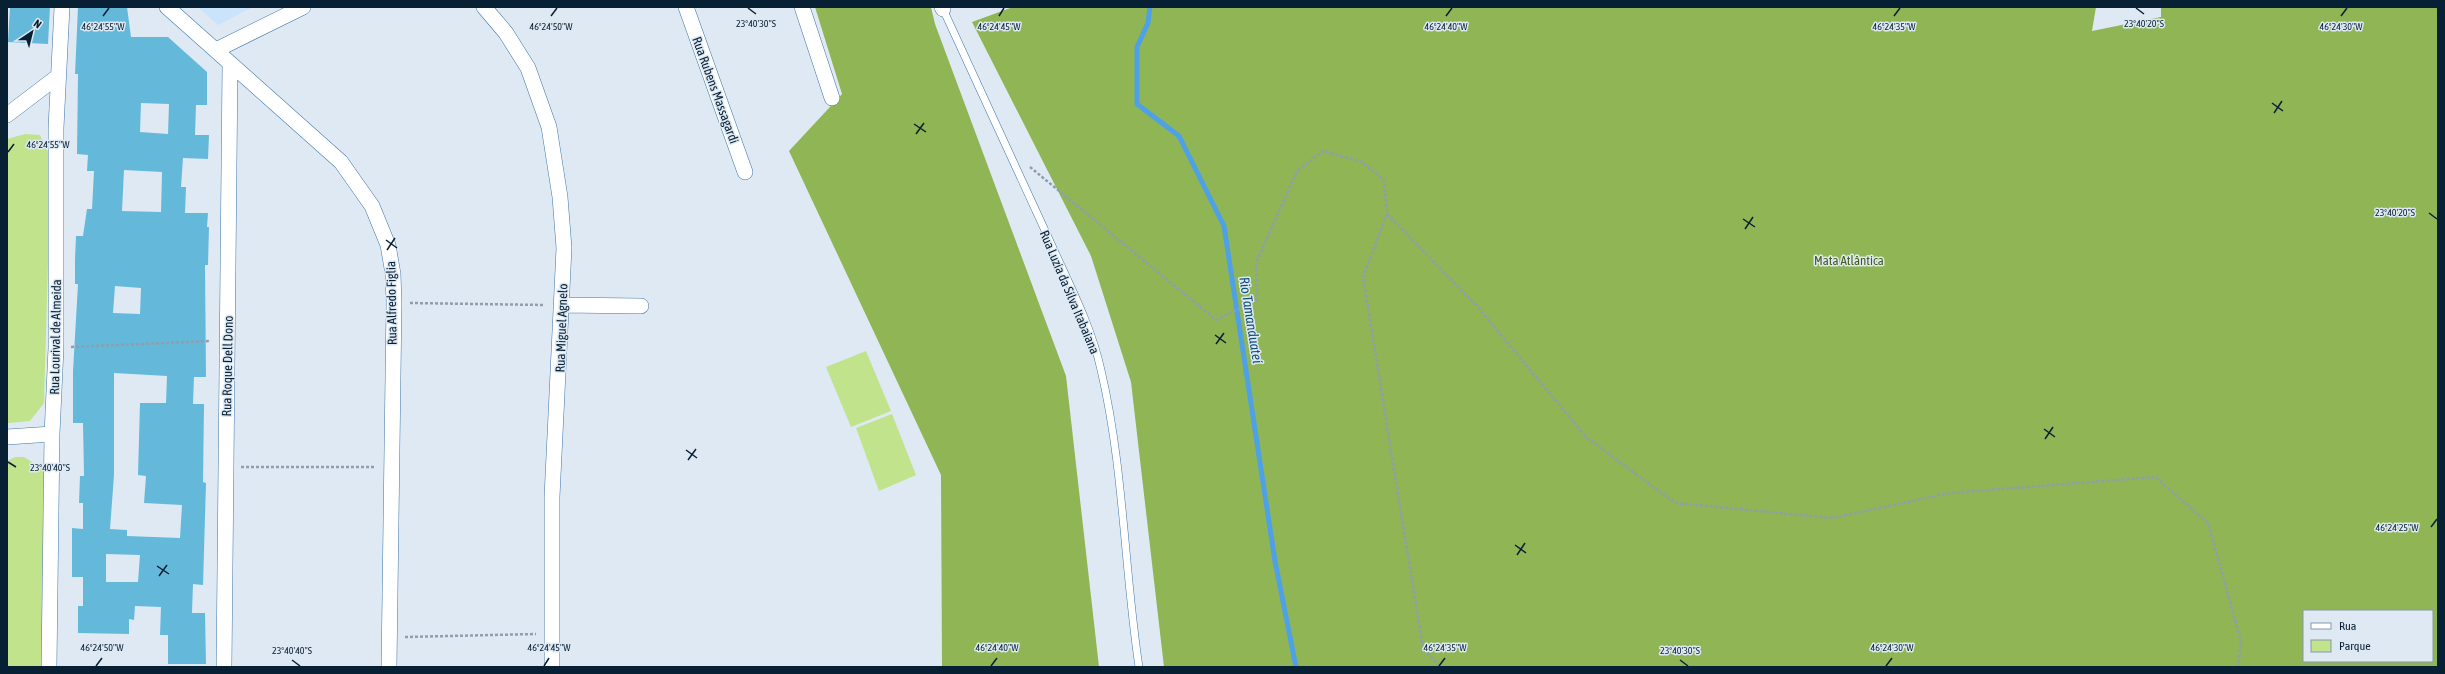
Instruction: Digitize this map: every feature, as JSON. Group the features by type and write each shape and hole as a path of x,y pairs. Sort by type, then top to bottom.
{"street":[{"name":"Rua Lourival de Almeida","path":"49,667 52,434 56,348 57,77 62,7"},
{"name":"Rua Alfredo Figlia","path":"167,7 216,50 230,66 341,162 372,206 388,245 393,274 394,303 390,467 389,667"},
{"path":"216,50 303,7"},
{"name":"Rua Miguel Agnelo","path":"484,7 506,32 528,68 549,127 560,197 564,248 558,400 552,497 554,634 552,667"},
{"name":"Rua Rubens Massagardi","path":"686,7 745,172"},
{"path":"802,7 832,98"},
{"name":"Rua Roque Dell Dono","path":"224,667 230,66"},
{"path":"7,114 57,77"},
{"path":"561,305 641,306"},
{"path":"7,437 52,434"}],"lane":[{"name":"Rua Luzia da Silva Itabaiana","path":"942,8 1076,299 1101,369 1119,467 1125,523 1126,569 1139,667"}],"path":[{"path":"1008,149 1216,320 1257,300 1256,263 1297,171 1323,151 1362,162 1384,180 1387,214 1363,277 1423,649 1441,667"},
{"path":"1387,214 1476,305 1586,437 1675,503 1832,518 1950,493 2155,477 2208,523 2241,641 2238,667"},
{"path":"394,303 561,305"},
{"path":"56,348 228,340"},
{"path":"226,467 390,467"},
{"path":"389,637 554,634"}],"shaded area":[{"path":"198,7 253,7 218,25"}],"green space":[{"path":"815,7 931,7 935,24 1066,376 1099,667 942,667 941,475 789,151 842,94"},
{"name":"Mata Atlântica","path":"1013,7 2096,7 2092,31 2161,17 2161,7 2438,7 2438,667 1164,667 1131,382 1091,256 972,22"},
{"path":"25,134 40,135 51,158 44,403 30,421 7,423 7,139"},
{"path":"866,351 891,411 851,427 826,367"},
{"path":"892,414 916,475 879,491 856,428"},
{"path":"15,457 24,457 44,470 42,667 7,667 7,461"}],"building":[{"path":"10,7 50,7 48,44 8,42"},
{"path":"78,7 127,7 131,37 168,37 207,72 207,105 196,105 195,135 209,135 208,159 183,158 181,187 186,187 185,213 208,213 207,227 209,227 208,265 205,265 206,377 194,377 193,404 204,404 203,482 206,483 203,585 193,584 192,613 205,613 206,664 168,664 168,635 160,635 161,607 135,606 134,620 129,619 129,634 78,633 78,606 83,606 83,577 72,577 72,528 83,529 83,503 79,503 80,476 84,476 83,423 73,423 73,371 78,284 75,284 75,260 76,236 83,236 87,209 92,209 94,171 87,171 88,155 77,154 78,74 75,74","holes":["141,103 169,104 168,134 140,132","124,170 162,172 161,212 122,211","115,286 141,288 140,314 113,313","114,373 167,376 166,403 140,403 138,475 146,476 144,503 182,505 180,538 127,536 127,530 110,529 114,475","106,554 140,555 138,582 106,582"]}],"waterway":[{"name":"Rio Tamanduateí","path":"1150,7 1148,23 1137,47 1137,104 1179,136 1224,226 1275,561 1296,667"}]}
